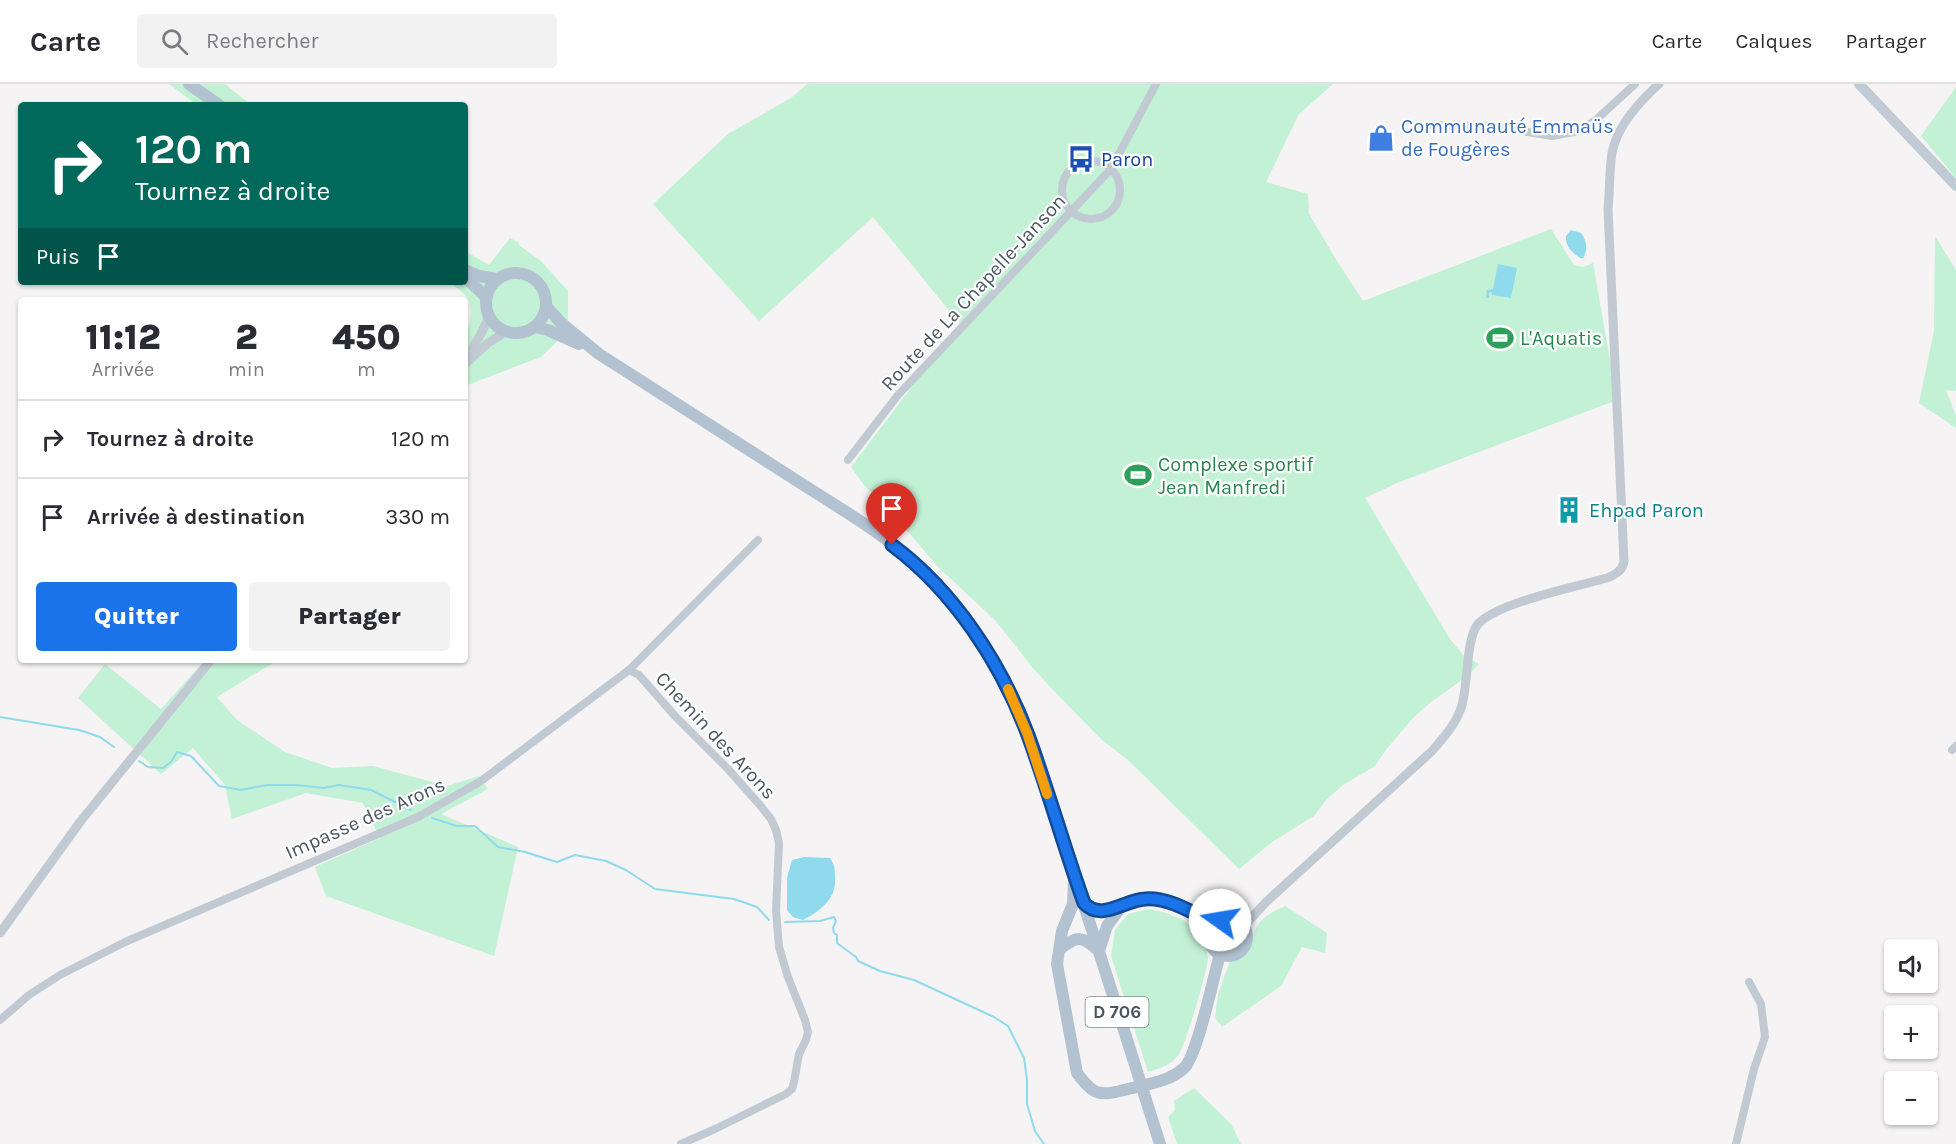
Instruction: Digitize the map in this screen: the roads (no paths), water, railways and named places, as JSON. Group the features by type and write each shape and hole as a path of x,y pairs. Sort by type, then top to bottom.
{"main road":[{"path":"189,84 215,102"},
{"path":"1859,84 1956,186"},
{"path":"1870,84 1928,155"},
{"path":"468,271 497,279"},
{"path":"512,273 527,275 533,278 543,290 546,306 544,314 535,327 520,333 505,332 498,328 489,317 486,297 497,279 512,273"},
{"path":"468,280 486,297"},
{"name":"D 706","path":"546,306 561,323 599,354 862,523 906,555 938,587 965,621 986,651 1008,690 1027,733 1084,903 1160,1144"},
{"name":"D 706","path":"535,327 548,330 599,354"},
{"path":"1074,875 1073,904 1062,931 1057,964 1077,1073 1088,1087 1105,1095 1169,1078 1186,1067 1195,1048 1220,954"},
{"path":"1084,903 1090,909 1098,912 1142,899 1161,899 1215,924"},
{"path":"1060,949 1072,940 1080,938 1089,942 1099,952 1107,926 1121,907"},
{"path":"1226,918 1233,918 1244,926 1247,938 1243,949 1232,956 1215,951 1209,940 1209,934 1215,924 1226,918"}],"street":[{"name":"Route de La Chapelle-Janson","path":"848,460 898,395 1111,170 1156,84"},
{"path":"1429,125 1492,126 1552,136 1570,133 1579,131 1597,119 1635,84"},
{"path":"1244,926 1283,886 1432,751 1452,726 1462,705 1472,638 1477,625 1488,615 1513,605 1607,578 1619,572 1623,567 1608,209 1612,152 1623,127 1641,100 1659,84"},
{"path":"1086,162 1095,162 1111,170 1117,177 1120,187 1115,206 1099,218 1089,219 1071,212 1066,204 1062,187 1070,171 1086,162"},
{"path":"468,357 489,317"},
{"path":"468,360 505,332"},
{"name":"Impasse des Arons","path":"0,1020 29,995 60,975 125,942 418,817 481,781 629,670 758,540"},
{"path":"0,933 80,822 210,663"},
{"name":"Chemin des Arons","path":"629,670 639,675 675,716 722,762 771,819 779,843 776,910 779,947 808,1032 799,1054 792,1089 786,1094 681,1144"},
{"path":"1736,1144 1754,1069 1765,1037 1761,1004 1749,982"}],"water":[{"path":"1571,230 1581,233 1585,239 1586,249 1583,258 1577,256 1568,246 1566,236"},
{"path":"1498,264 1517,268 1511,298 1492,295 1492,292 1489,293 1489,298 1486,298 1487,290 1493,289"},
{"path":"804,857 830,858 834,868 835,884 834,891 827,902 803,920 793,917 787,910 787,878 792,860"}],"waterway":[{"path":"0,717 79,730 100,737 114,747"},
{"path":"139,761 148,767 163,768 171,762 177,752 191,756 219,786 241,790 267,785 324,788 339,785 371,790 411,810"},
{"path":"432,818 457,826 475,826 498,847 525,852 557,862 575,855 606,861 626,870 655,889 734,899 757,907 769,920"},
{"path":"785,922 820,921 834,917 836,921 833,928 837,935 837,943 858,961 880,971 914,980 994,1017 1008,1026 1024,1058 1027,1104 1035,1131 1044,1144"}],"place":[{"name":"Communauté Emmaüs de Fougères","path":"1381,138"},
{"name":"Paron","path":"1081,159"},
{"name":"L'Aquatis","path":"1500,338"},
{"name":"Complexe sportif Jean Manfredi","path":"1138,475"},
{"name":"Ehpad Paron","path":"1569,510"}]}
